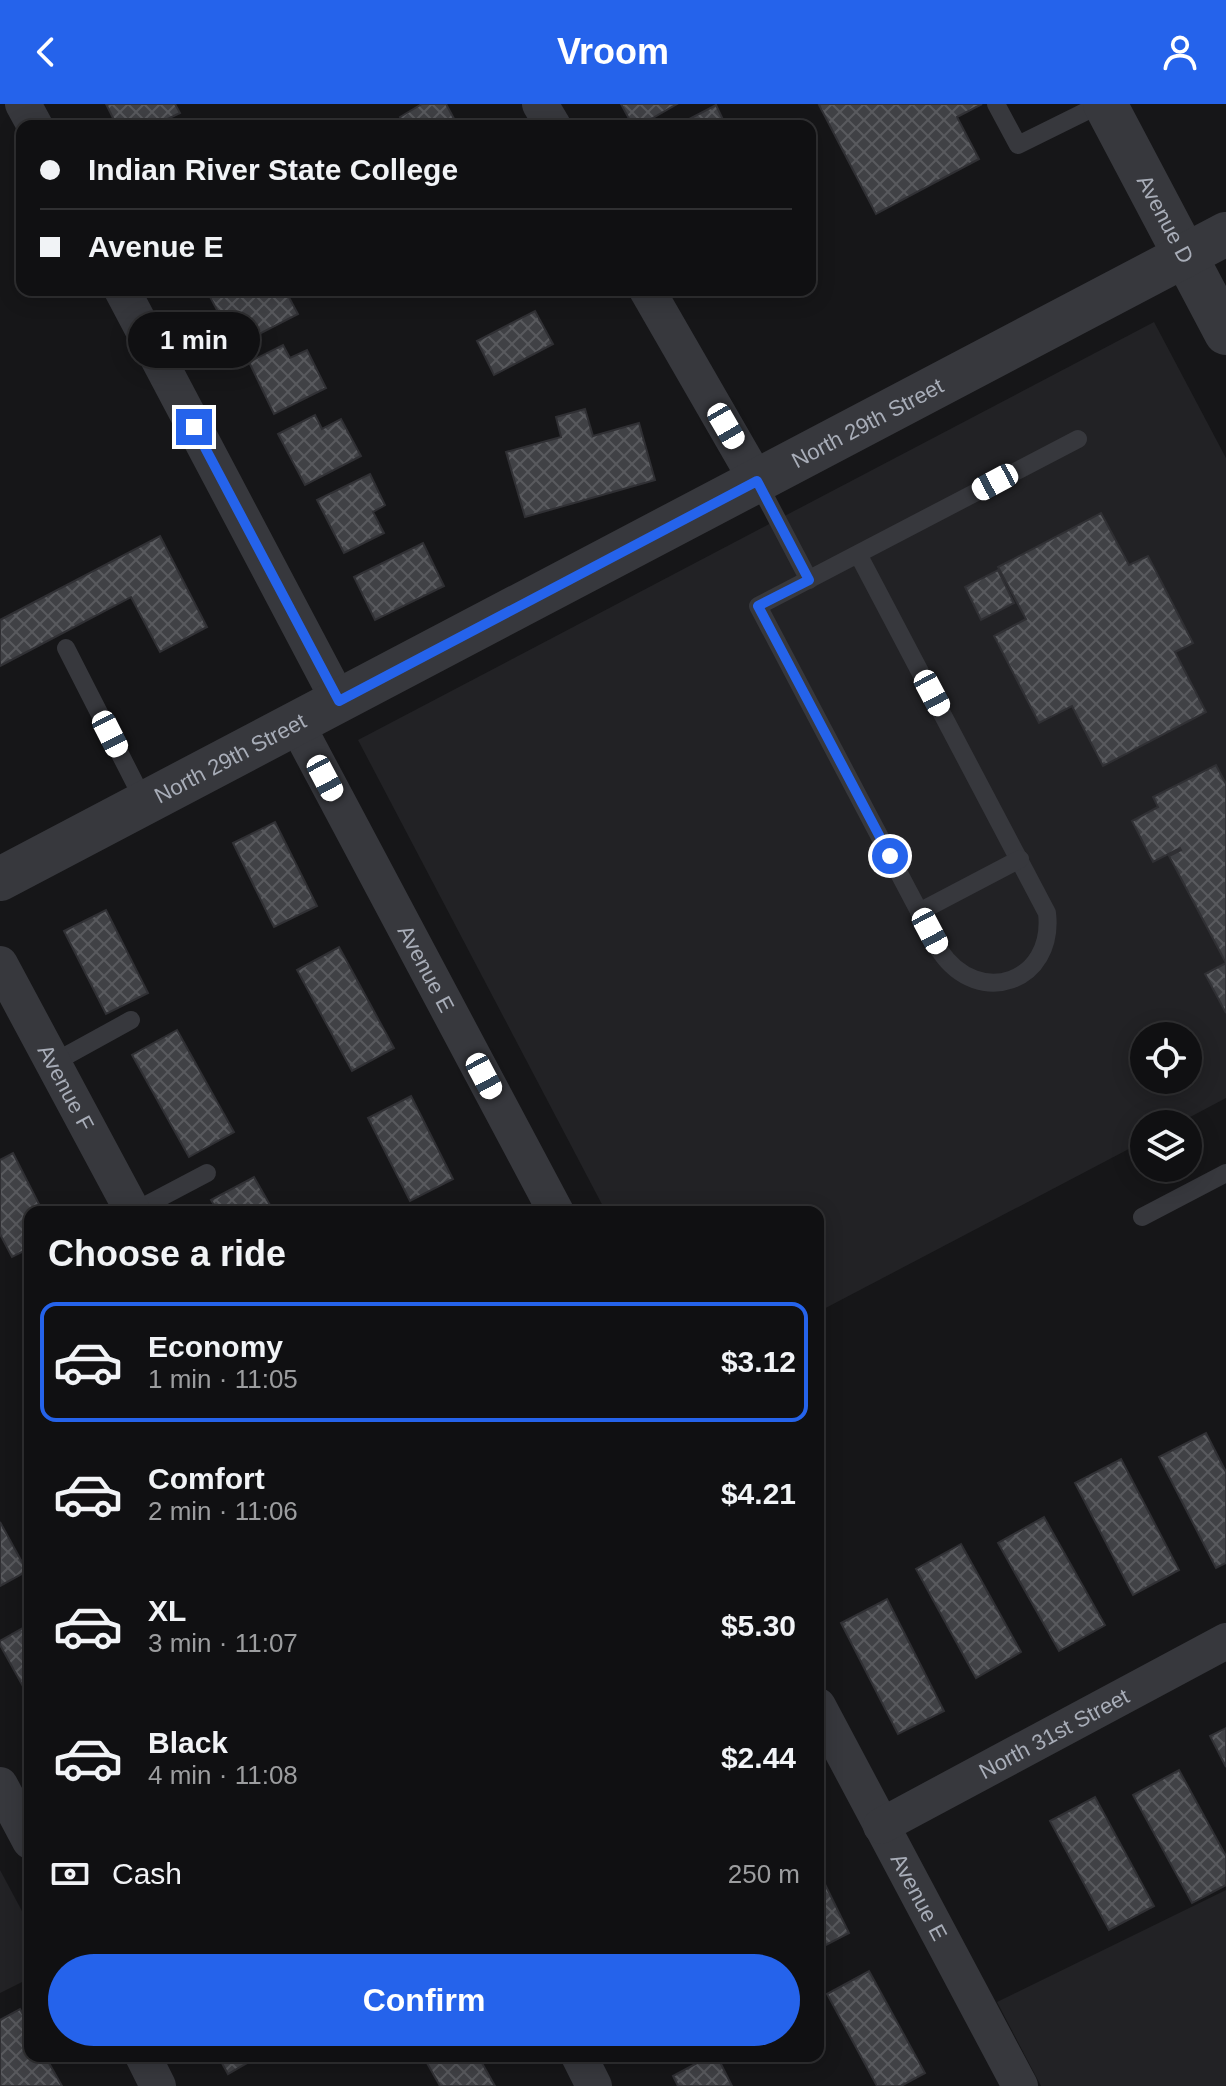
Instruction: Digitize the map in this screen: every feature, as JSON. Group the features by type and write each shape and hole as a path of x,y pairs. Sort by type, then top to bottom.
{"street":[{"name":"Avenue D","path":"1103,104 1226,333"},
{"name":"North 29th Street","path":"0,879 1226,234"},
{"path":"125,296 339,701"},
{"path":"650,296 757,481"},
{"name":"Avenue E","path":"296,723 553,1206"},
{"name":"Avenue F","path":"0,964 130,1206"},
{"name":"North 31st Street","path":"881,1826 1226,1641"},
{"name":"Avenue E","path":"824,1717 1020,2086"},
{"path":"0,1785 24,1830"},
{"path":"146,2062 158,2086"},
{"path":"582,2062 594,2086"}],"lane":[{"path":"996,104 1018,145 1103,104"},
{"path":"858,554 1047,913 1049,927 1046,943 1040,956 1019,977 1004,982 974,981 949,964 758,606 1078,439"},
{"path":"757,481 809,580"},
{"path":"66,648 145,803"},
{"path":"919,912 1020,859"},
{"path":"53,1063 131,1020"},
{"path":"144,1206 207,1173"},
{"path":"1142,1217 1226,1173"}],"shaded area":[{"path":"1154,322 1226,458 1226,1098 1202,1111 1130,1110 1130,1148 824,1309 824,1206 603,1206 358,740"},
{"path":"0,1870 24,1915 24,1981 0,1993"},
{"path":"1226,1890 1226,2086 1041,2086 997,2002"}],"building":[{"path":"106,104 175,104 180,113 165,120 114,120"},
{"path":"422,104 446,104 455,120 402,120 400,117"},
{"path":"621,104 677,104 649,120 630,120"},
{"path":"821,104 982,104 957,117 979,159 876,214"},
{"path":"716,105 723,120 687,120"},
{"path":"210,296 288,296 298,314 236,346"},
{"path":"535,311 553,344 494,375 477,341"},
{"path":"283,345 290,358 307,350 326,388 274,414 249,362"},
{"path":"585,409 593,436 639,423 655,480 525,517 506,452 561,437 556,417"},
{"path":"315,415 322,429 341,419 361,456 305,485 278,434"},
{"path":"370,474 385,505 373,512 384,533 344,553 317,500"},
{"path":"1101,513 1129,565 1148,556 1193,643 1175,652 1206,712 1103,766 1072,706 1039,723 994,636 1026,619 998,567"},
{"path":"160,536 207,627 160,652 131,597 0,666 0,620"},
{"path":"423,543 444,586 375,620 354,577"},
{"path":"998,570 1014,603 981,620 965,587"},
{"path":"1216,765 1226,784 1226,963 1169,856 1180,848 1153,862 1132,821 1158,807 1153,797"},
{"path":"275,822 317,906 274,927 233,843"},
{"path":"106,910 148,993 106,1014 64,931"},
{"path":"339,947 394,1048 352,1071 297,970"},
{"path":"1226,963 1226,1013 1205,974"},
{"path":"177,1030 234,1132 189,1157 132,1055"},
{"path":"411,1096 453,1179 410,1201 368,1118"},
{"path":"13,1153 40,1206 24,1206 24,1251 12,1257 0,1234 0,1160"},
{"path":"254,1177 271,1206 214,1206 211,1200"},
{"path":"1206,1433 1226,1472 1226,1563 1216,1568 1159,1457"},
{"path":"1121,1459 1179,1570 1133,1595 1075,1483"},
{"path":"1044,1517 1105,1625 1059,1651 998,1543"},
{"path":"0,1522 24,1566 24,1573 0,1586"},
{"path":"961,1544 1021,1652 976,1678 916,1569"},
{"path":"887,1599 944,1711 898,1734 841,1623"},
{"path":"24,1627 24,1688 0,1645 0,1641"},
{"path":"1226,1728 1226,1767 1210,1736"},
{"path":"1179,1770 1226,1856 1226,1885 1192,1903 1133,1795"},
{"path":"1095,1797 1154,1906 1109,1930 1050,1821"},
{"path":"824,1882 849,1933 824,1946"},
{"path":"869,1971 925,2073 901,2086 877,2086 827,1994"},
{"path":"20,2009 24,2016 24,2062 48,2062 62,2086 0,2086 0,2020"},
{"path":"221,2062 249,2062 228,2074"},
{"path":"426,2062 481,2062 495,2086 440,2086"},
{"path":"699,2062 720,2062 732,2086 678,2086 673,2076"}],"route":[{"path":"194,427 339,701 757,481 809,580 758,606 890,856"}]}
